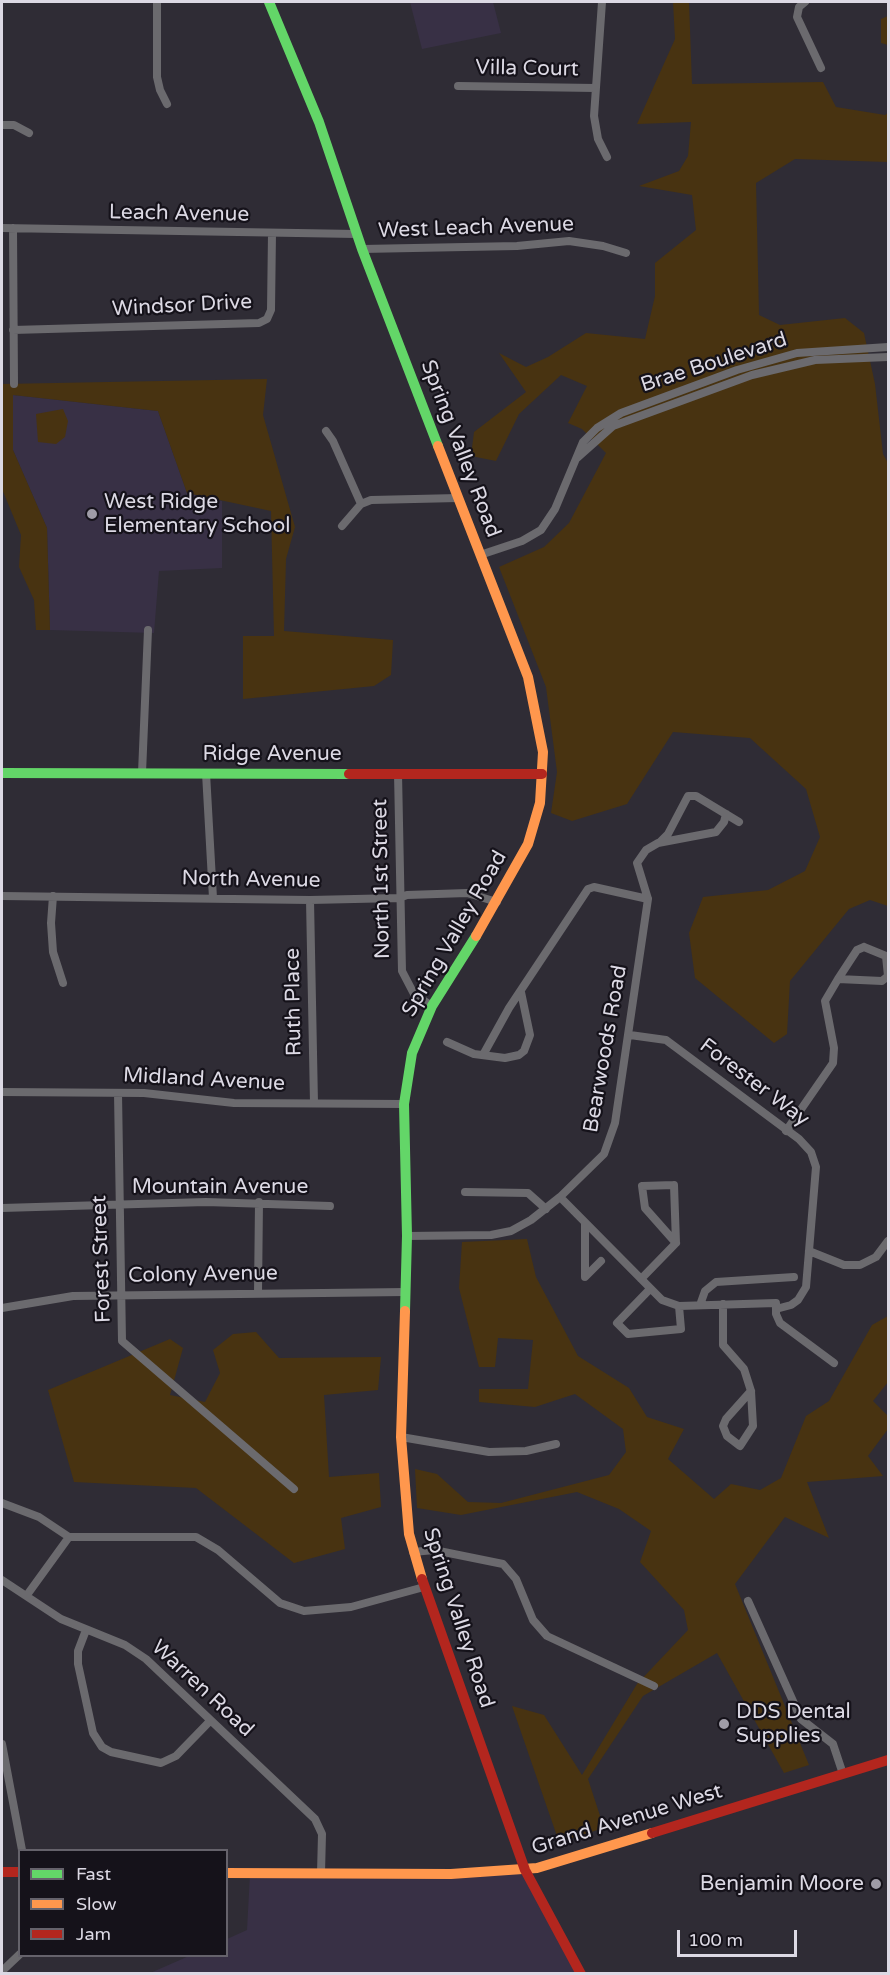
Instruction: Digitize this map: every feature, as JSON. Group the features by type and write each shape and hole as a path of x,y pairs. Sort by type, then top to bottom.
{"street":[{"path":"157,2 157,77 167,104"},
{"name":"Spring Valley Road","path":"269,2 319,122 356,234 528,677 540,729 542,774 540,803 528,844 497,902 432,1006 412,1053 404,1104 406,1292 401,1437 407,1517 413,1552 424,1587 525,1870 581,1974"},
{"path":"602,2 595,88 595,128 607,157"},
{"path":"805,2 799,7 797,17 821,68"},
{"name":"Villa Court","path":"458,86 595,88"},
{"path":"2,125 14,125 29,133"},
{"name":"Leach Avenue","path":"2,228 356,234"},
{"path":"13,228 14,384"},
{"name":"Windsor Drive","path":"14,330 259,323 267,319 271,310 272,234"},
{"name":"West Leach Avenue","path":"362,249 517,246 569,241 603,246 626,253"},
{"name":"Brae Boulevard","path":"480,555 522,542 541,530 555,509 583,442 597,428 621,413 737,370 797,353 888,347"},
{"name":"Brae Boulevard","path":"574,461 613,426 752,375 814,360 888,357"},
{"path":"326,431 333,441 361,504"},
{"path":"342,526 361,504 383,498 458,498"},
{"path":"142,773 148,630"},
{"name":"Ridge Avenue","path":"2,773 542,774"},
{"path":"206,773 213,898"},
{"name":"North 1st Street","path":"399,773 399,898 402,971 414,994 432,1006"},
{"name":"Bearwoods Road","path":"406,1236 491,1235 512,1231 546,1209 604,1154 615,1123 630,1035 648,899 637,863 646,850 668,834 688,796 696,796 739,822"},
{"path":"658,843 709,835 721,827 726,814"},
{"path":"483,1055 495,1032 588,889 594,887 648,899"},
{"name":"North Avenue","path":"2,896 310,900 399,898 406,895 467,893 497,902"},
{"path":"53,896 51,917 53,952 63,983"},
{"name":"Ruth Place","path":"310,900 314,1103"},
{"path":"786,1131 833,1063 834,1048 825,1001 838,979 860,948 866,947 886,956 888,976 885,979 838,979"},
{"path":"447,1042 483,1055 512,1057 524,1051 530,1035 521,992"},
{"name":"Forester Way","path":"630,1035 666,1040 806,1144 814,1159 807,1280 803,1294 791,1305 776,1309"},
{"name":"Midland Avenue","path":"2,1092 118,1093 234,1103 404,1104"},
{"name":"Forest Street","path":"118,1093 118,1205 122,1341 294,1489"},
{"path":"641,1279 676,1243 674,1185 642,1186 645,1208 676,1243"},
{"path":"465,1192 528,1193 546,1209"},
{"path":"560,1197 662,1300 679,1306 776,1303 780,1323 834,1363"},
{"path":"258,1293 259,1202"},
{"name":"Mountain Avenue","path":"2,1208 259,1202 330,1206"},
{"path":"585,1223 585,1277 601,1261"},
{"path":"809,1251 844,1265 860,1265 876,1257 888,1240"},
{"path":"700,1305 705,1291 716,1282 794,1277"},
{"path":"651,1289 616,1323 628,1334 681,1329 679,1306"},
{"name":"Colony Avenue","path":"2,1308 73,1296 122,1294 406,1292"},
{"path":"723,1304 723,1345 744,1369 751,1391 753,1426 740,1446 727,1436 723,1426 726,1419 751,1391"},
{"path":"401,1437 466,1451 526,1451 556,1444"},
{"path":"2,1503 39,1516 69,1537 196,1537 219,1550 280,1603 304,1611 351,1607 424,1587"},
{"path":"27,1595 69,1537"},
{"path":"413,1552 434,1550 503,1564 516,1580 533,1620 547,1636 654,1686"},
{"name":"Warren Road","path":"2,1580 56,1616 139,1653 318,1823 322,1834 321,1874"},
{"path":"748,1601 801,1719 833,1744 843,1774"},
{"path":"86,1630 78,1651 78,1664 93,1733 102,1747 111,1752 161,1763 176,1756 210,1720"},
{"path":"2,1744 22,1849"},
{"name":"Grand Avenue West","path":"228,1873 451,1874 525,1870 548,1866 888,1760"},
{"path":"2,1872 18,1872"},
{"path":"2,1971 18,1956"}],"shaded area":[{"path":"410,2 493,2 501,33 422,49"},
{"path":"673,2 689,2 692,84 823,82 836,107 885,115 888,113 888,162 795,159 756,183 759,315 780,325 845,318 864,333 875,384 883,454 888,463 888,906 870,900 849,909 790,981 787,1034 774,1043 695,978 689,933 703,897 768,890 805,871 820,837 806,789 750,738 673,732 627,804 572,821 551,813 557,772 546,687 499,567 544,547 569,523 606,453 582,429 568,423 587,386 561,375 519,414 496,461 471,456 474,432 526,392 499,353 526,367 548,357 586,333 645,339 655,296 655,263 696,230 692,195 639,186 679,171 688,156 691,122 637,124 675,39"},
{"path":"888,16 888,45 881,43 881,19"},
{"path":"267,379 263,415 295,527 286,559 284,631 393,640 391,675 374,686 243,699 243,636 274,636 271,511 187,493 158,411 13,395 13,450 47,528 50,630 36,630 34,600 19,567 21,535 2,489 2,384"},
{"path":"13,395 158,411 187,493 222,501 222,568 159,571 154,633 50,630 47,528 13,450"},
{"path":"63,409 68,421 65,437 56,444 38,442 36,414"},
{"path":"527,1239 536,1277 578,1356 629,1388 647,1417 684,1429 668,1459 714,1499 731,1484 760,1490 781,1478 806,1416 829,1401 872,1325 888,1316 888,1382 873,1401 888,1416 888,1429 868,1456 883,1476 807,1482 829,1538 785,1517 735,1584 809,1765 784,1773 717,1653 643,1696 588,1779 604,1828 559,1842 512,1706 544,1715 582,1775 637,1684 688,1630 684,1610 640,1562 651,1531 619,1509 577,1492 461,1515 417,1508 415,1469 437,1474 468,1502 501,1503 609,1475 626,1452 623,1429 575,1394 535,1407 479,1402 479,1389 528,1389 533,1340 498,1338 495,1367 479,1367 459,1288 462,1242"},
{"path":"256,1332 279,1358 381,1357 378,1390 324,1395 329,1477 379,1473 381,1507 341,1518 345,1549 294,1563 196,1488 74,1482 48,1390 170,1339 183,1348 170,1395 205,1402 220,1373 213,1350 233,1334"},
{"path":"525,1870 581,1974 148,1974 187,1957 228,1957 228,1939 247,1930 250,1874"}],"traffic: fast":[{"path":"269,2 319,122 362,249 438,446"},
{"path":"2,773 349,774"},
{"path":"405,1311 407,1236 404,1104 412,1053 432,1006 476,936"}],"traffic: slow":[{"path":"438,446 528,677 543,752 540,803 528,844 476,936"},
{"path":"405,1311 401,1437 409,1534 422,1579"},
{"path":"228,1873 451,1874 537,1868 652,1833"}],"traffic: jam":[{"path":"349,774 542,774"},
{"path":"422,1579 525,1870 581,1974"},
{"path":"652,1833 888,1760"},
{"path":"2,1872 18,1872"}],"place":[{"name":"West Ridge Elementary School","path":"92,514"},
{"name":"DDS Dental Supplies","path":"724,1724"},
{"name":"Benjamin Moore","path":"876,1884"}]}
